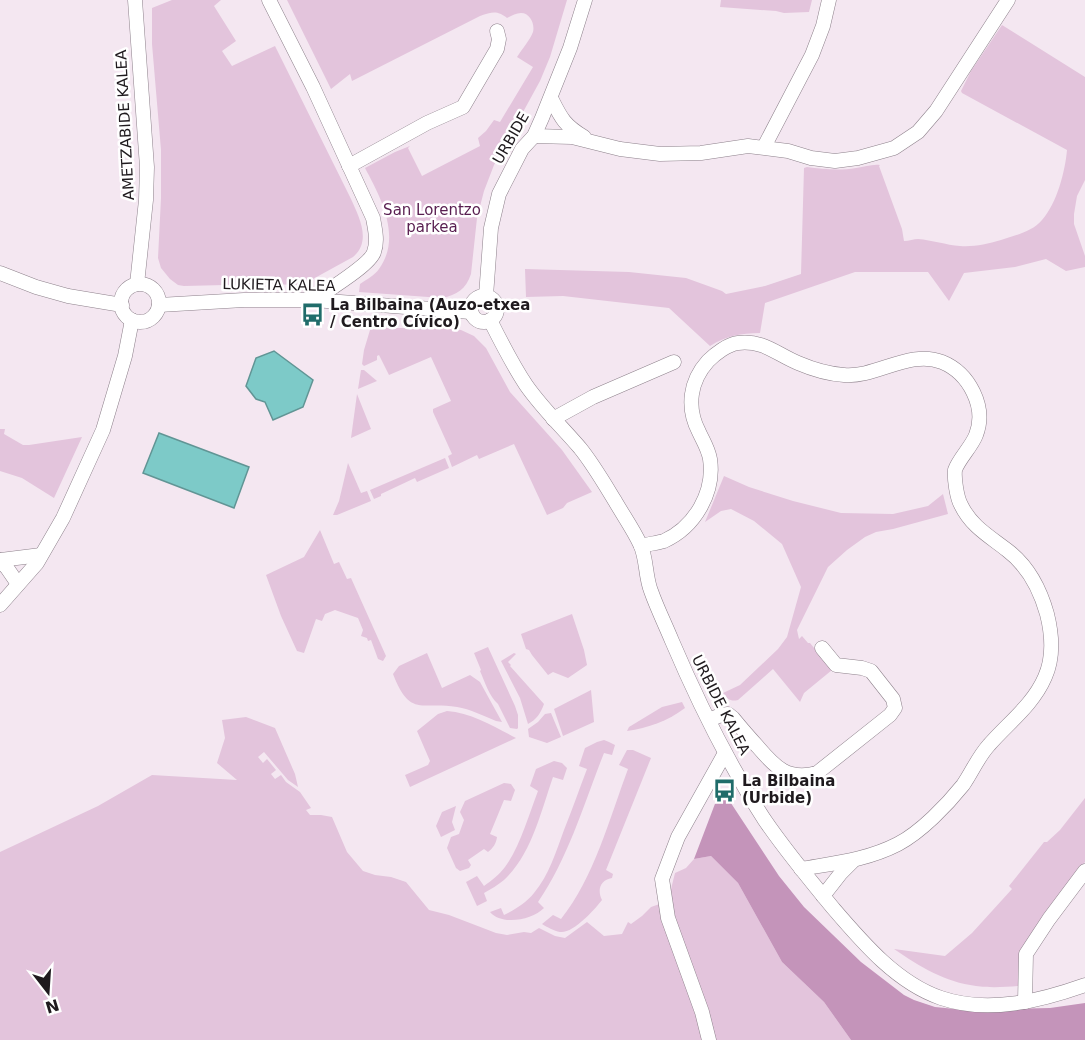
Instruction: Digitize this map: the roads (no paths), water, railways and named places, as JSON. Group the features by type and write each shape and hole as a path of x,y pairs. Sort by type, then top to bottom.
{"street":[{"name":"AMETZABIDE KALEA","path":"135,0 147,167 146,201 137,284"},
{"path":"269,0 313,87 373,218 376,238 374,253 366,264 314,300"},
{"name":"URBIDE","path":"486,296 491,228 499,194 522,150 534,136 542,118 570,48 585,0"},
{"path":"764,147 812,55 823,26 829,0"},
{"path":"534,136 572,137 620,149 660,154 701,153 748,146 764,147 835,161 858,158 894,148 918,132 936,111 1008,0"},
{"path":"349,166 427,123 463,107 497,49 499,39 497,31"},
{"path":"550,98 563,121 591,142"},
{"path":"542,118 563,121"},
{"path":"542,118 553,136"},
{"path":"0,273 68,296 122,305"},
{"path":"137,284 143,284 153,289 159,299 159,305 155,316 144,322 127,317 123,311 122,299 127,290 137,284"},
{"path":"486,296 494,301 497,309 494,318 482,322 472,316 471,303 486,296"},
{"name":"LUKIETA KALEA","path":"159,305 244,300 314,300 471,312"},
{"path":"0,605 41,555 63,518 103,430 125,356 132,320"},
{"name":"URBIDE KALEA","path":"490,320 502,346 526,386 580,449 602,480 641,546 650,589 691,686 725,753 765,820 801,869 847,924 896,973 941,998 966,1004 998,1005 1025,1002 1085,985"},
{"path":"641,546 664,541 687,526 702,506 709,485 710,461 706,445 697,429 692,407 692,390 698,372 712,357 732,344 760,344 796,362 844,375 859,375 902,362 924,359 941,361 953,368 973,390 980,417 976,435 955,470 957,497 970,520 982,532 1010,552 1021,563 1038,588 1052,640 1045,678 1021,713 1001,730 983,751 963,784 932,820 900,843 853,861 801,869"},
{"path":"553,419 593,397 674,362"},
{"path":"18,584 0,560 41,555"},
{"path":"0,577 18,584"},
{"path":"709,720 728,714 774,766 798,776 817,773 890,715 895,708 892,699 871,671 836,665 822,648"},
{"path":"709,1040 702,1012 669,918 662,879 678,837 725,753"},
{"path":"823,896 853,861"},
{"path":"1025,1002 1026,954 1085,871"}],"water":[{"path":"274,351 313,380 303,407 273,420 265,402 256,399 246,386 256,358"},
{"path":"159,433 249,467 234,508 143,473"}],"place":[{"name":"La Bilbaina (Auzo-etxea / Centro Cívico)","path":"312,314"},
{"name":"La Bilbaina (Urbide)","path":"724,790"}],"park label":[{"name":"San Lorentzo parkea","path":"432,218"}]}
